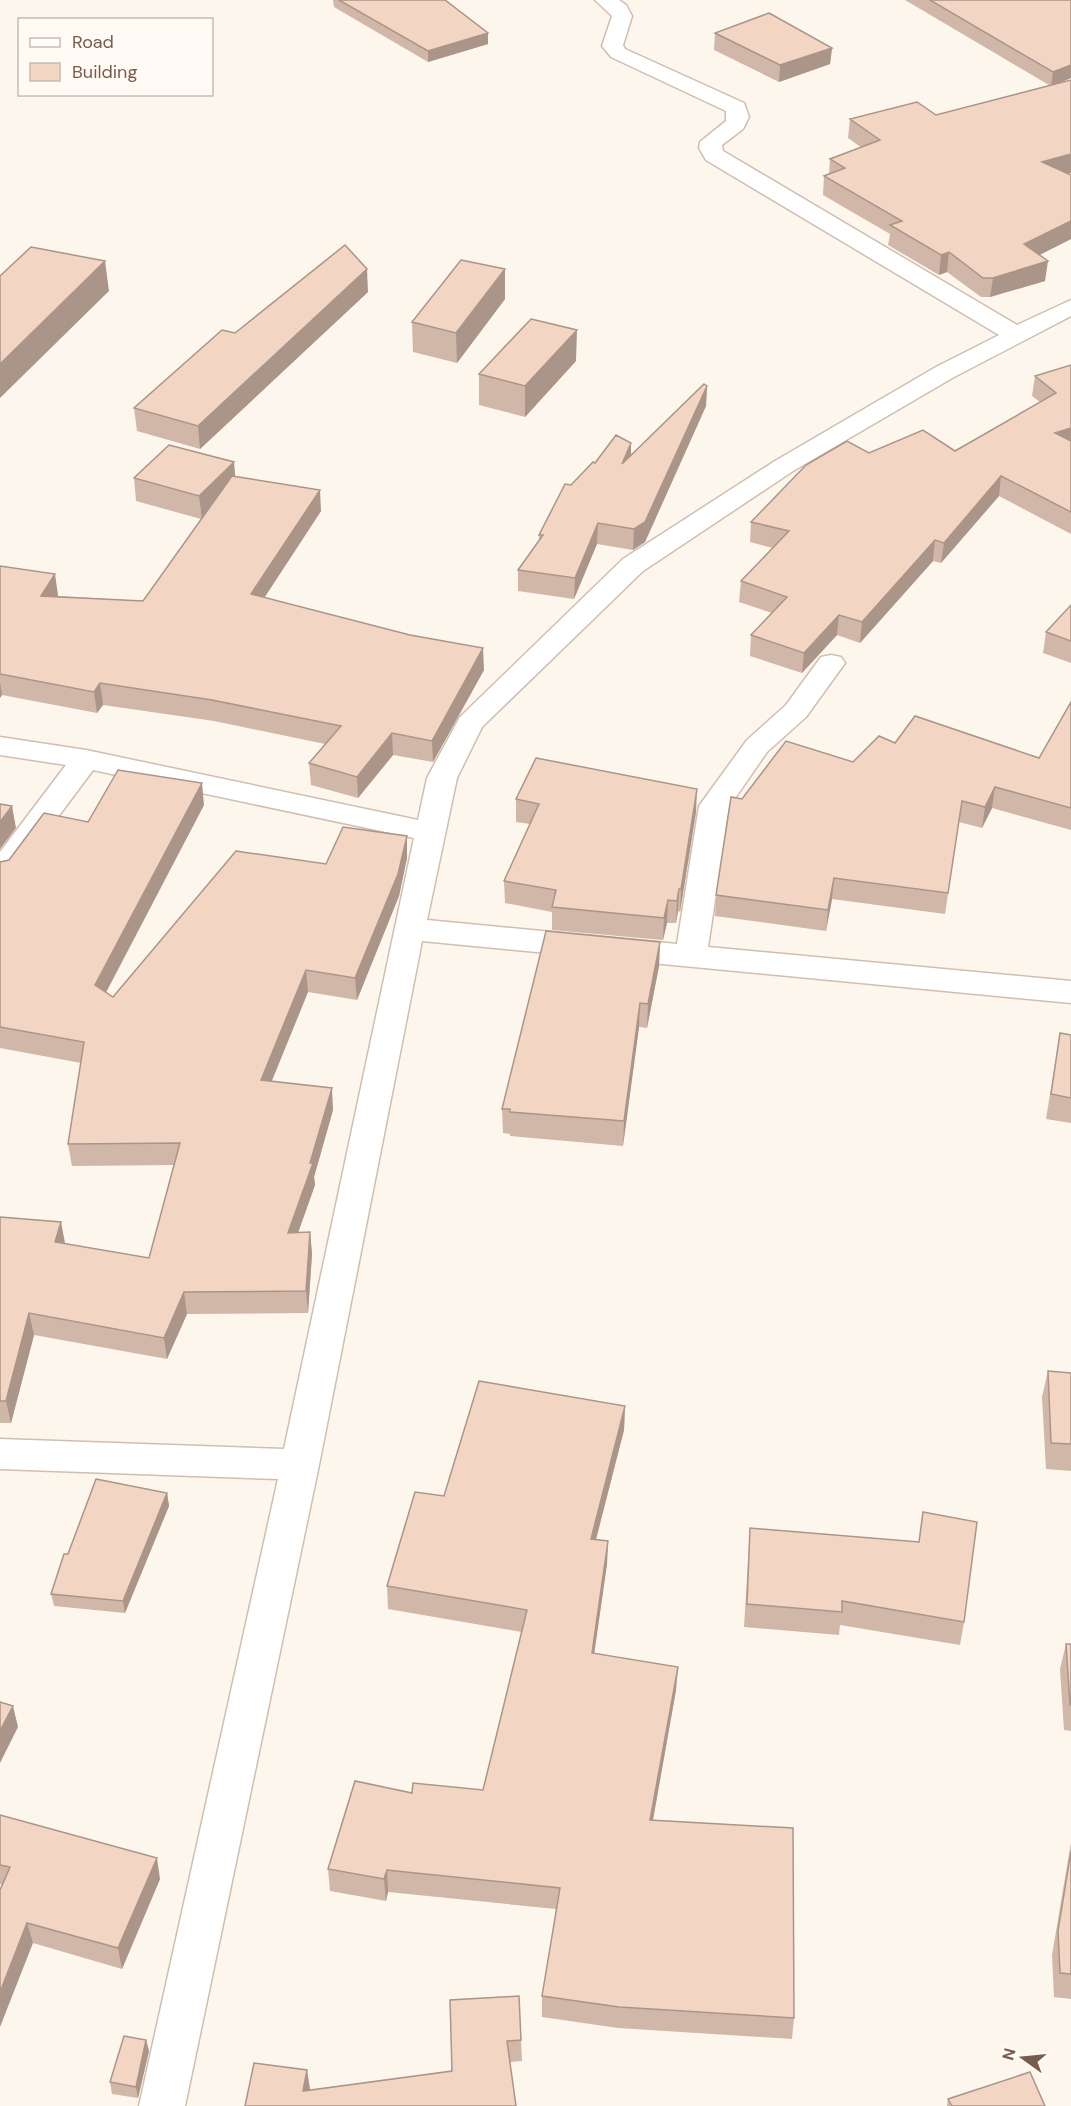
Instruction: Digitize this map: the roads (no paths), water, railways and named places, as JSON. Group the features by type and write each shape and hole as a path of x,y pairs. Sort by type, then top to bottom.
{"street":[{"path":"605,0 619,9 622,16 612,46 618,53 736,108 738,117 735,124 711,142 710,148 714,155 1017,335"},
{"path":"162,2106 300,1465 442,778 470,723 633,565 784,466 945,372 1071,307"},
{"path":"691,956 714,806 757,746 796,711 831,663"},
{"path":"0,746 86,759 430,832"},
{"path":"0,873 86,759"},
{"path":"409,929 1071,992"},
{"path":"0,1454 300,1465"}]}
